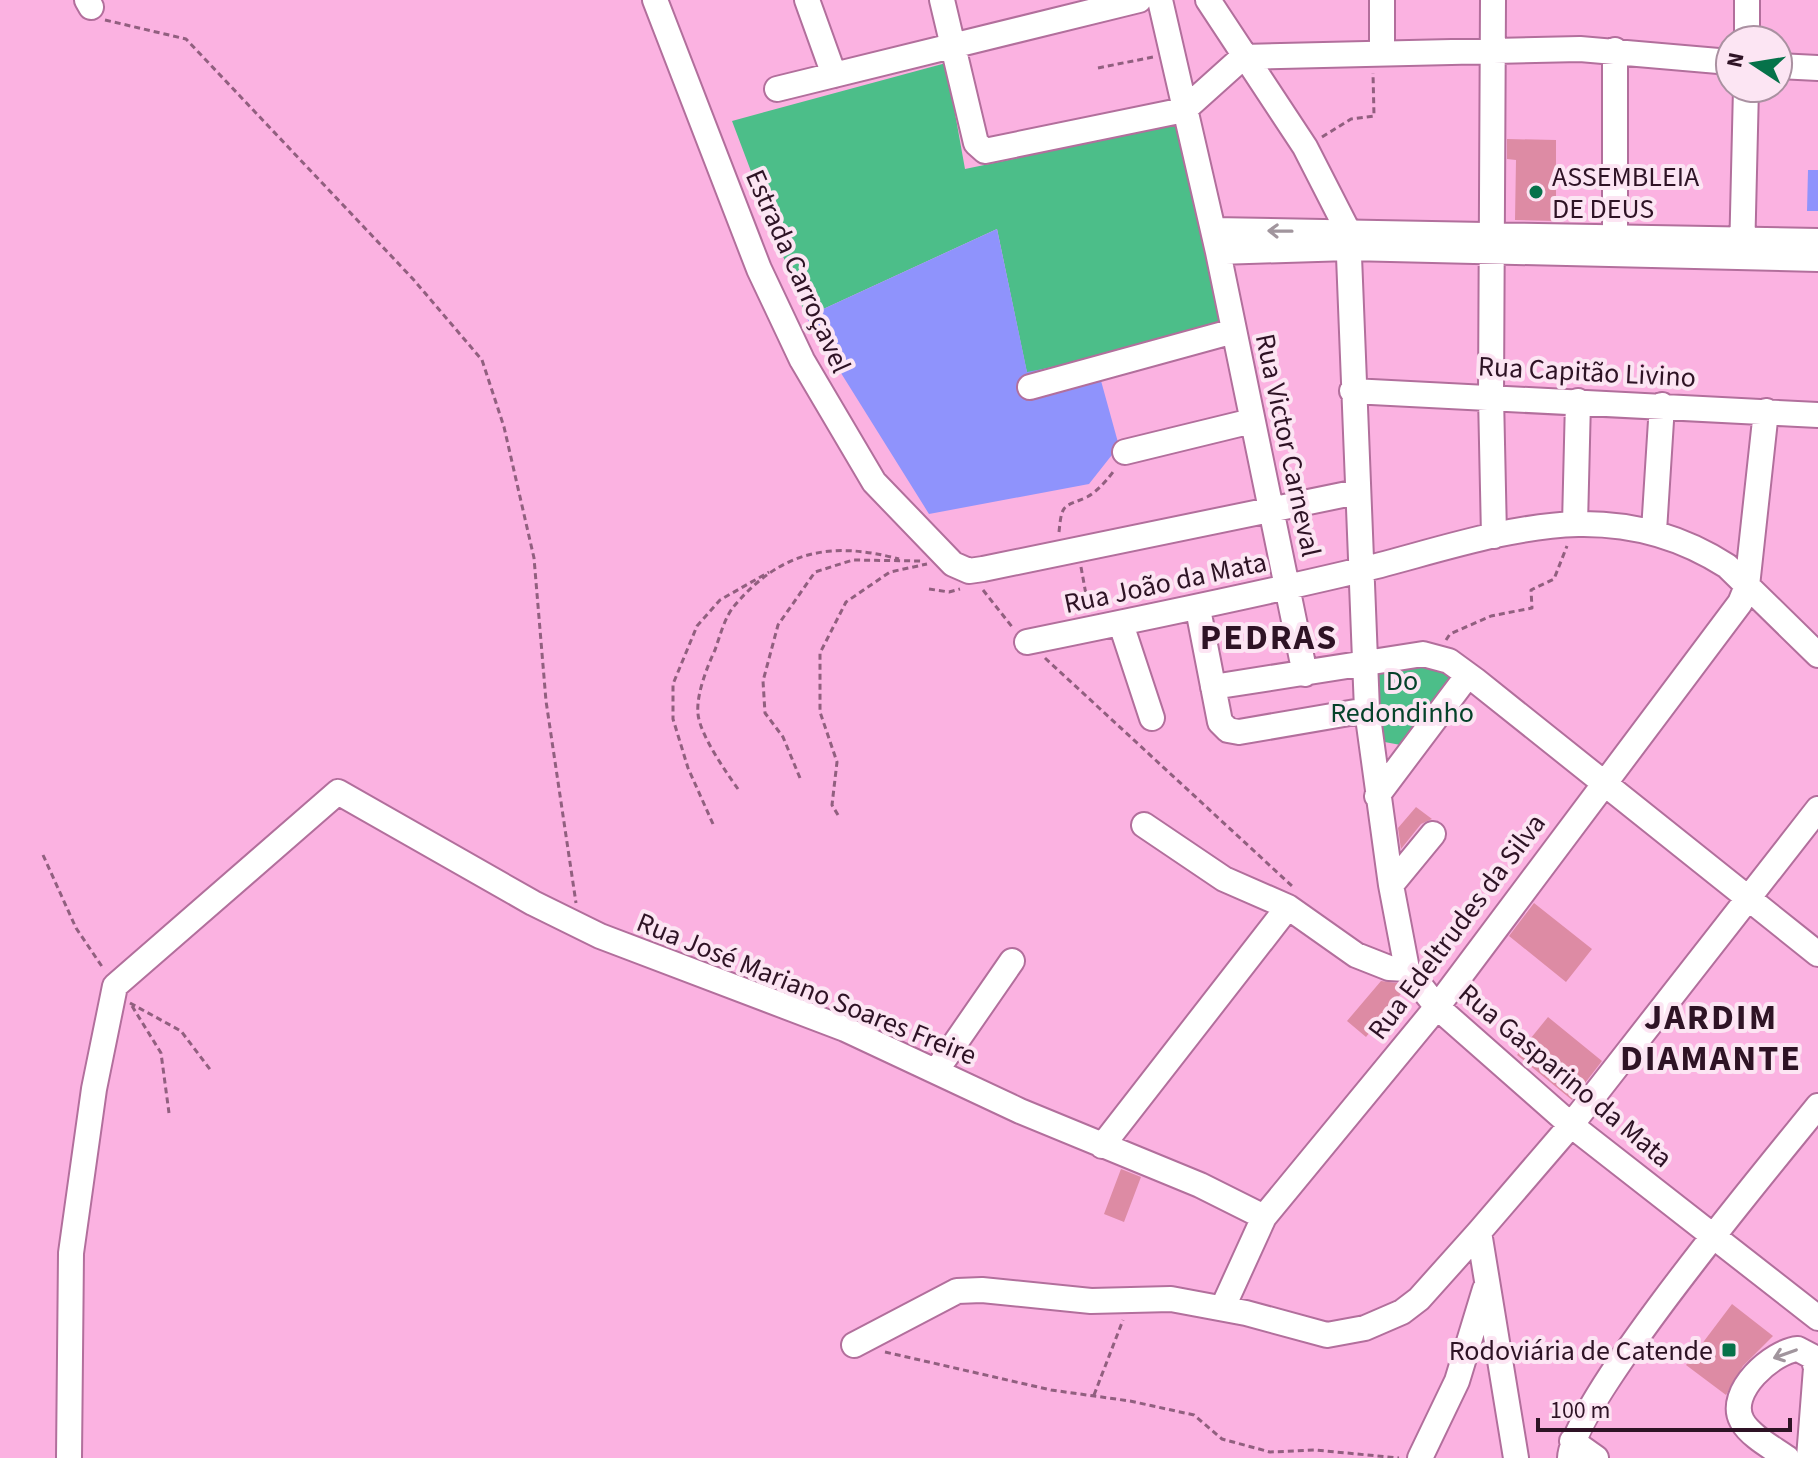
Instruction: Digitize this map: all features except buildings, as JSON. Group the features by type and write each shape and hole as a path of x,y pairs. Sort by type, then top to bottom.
{"street":[{"name":"Estrada Carroçavel","path":"655,0 759,269 802,360 874,482 953,564 969,571"},
{"path":"807,0 834,75"},
{"path":"942,0 976,143 985,151 1184,110 1243,57 1377,52 1615,50 1714,60"},
{"path":"777,89 953,44 1083,6 1139,0"},
{"name":"Rua Victor Carneval","path":"1160,0 1215,241 1305,674"},
{"path":"1144,825 1224,879 1288,907 1370,963 1407,969 1377,796 1363,664 1348,240 1305,147 1208,0"},
{"path":"1377,52 1382,0"},
{"path":"1493,0 1491,396 1494,536"},
{"path":"1747,0 1747,24"},
{"path":"1615,50 1615,244"},
{"path":"1794,67 1818,68"},
{"path":"1743,250 1746,104"},
{"path":"1215,241 1615,244 1743,250 1818,259"},
{"path":"1743,250 1818,241"},
{"path":"1030,387 1234,331"},
{"name":"Rua Capitão Livino","path":"1352,391 1818,415"},
{"path":"1575,524 1578,401"},
{"path":"1654,531 1662,405"},
{"path":"1747,586 1766,411"},
{"path":"1125,452 1252,421"},
{"path":"969,571 1357,492"},
{"name":"Rua João da Mata","path":"1027,642 1198,609 1494,536 1575,524 1654,531 1710,555 1727,566 1818,655"},
{"name":"Rua Edeltrudes da Silva","path":"1223,1307 1264,1217 1437,1007 1736,609 1747,586"},
{"path":"1198,609 1220,722 1228,730 1239,732 1367,710"},
{"path":"1121,624 1152,718"},
{"path":"1213,687 1433,655 1468,675 1818,954"},
{"path":"1377,796 1468,675"},
{"name":"Rua José Mariano Soares Freire","path":"115,986 338,792 580,926 764,996 1102,1146 1200,1185 1264,1217"},
{"path":"854,1345 957,1291 982,1290 1091,1301 1171,1299 1223,1307 1317,1334 1365,1328 1402,1312 1419,1299 1571,1125 1818,809"},
{"path":"1391,885 1433,834"},
{"path":"1102,1146 1288,907"},
{"path":"936,1071 1012,961"},
{"name":"Rua Gasparino da Mata","path":"1407,969 1437,1007 1571,1125 1818,1318"},
{"path":"69,1458 71,1253 94,1089 115,986"},
{"path":"1596,1458 1571,1449 1598,1397 1714,1236 1818,1106"},
{"path":"1479,1232 1516,1458"},
{"path":"1420,1458 1457,1381 1487,1280"},
{"path":"1787,1458 1749,1429 1741,1420 1739,1407 1744,1391 1758,1372 1774,1357 1798,1349 1813,1357 1816,1368 1809,1458"}],"path":[{"path":"89,3 103,19 186,39 413,279 482,360 504,427 534,558 546,701 580,926"},
{"path":"1305,147 1351,119 1374,116 1377,52"},
{"path":"1098,68 1172,53"},
{"path":"1093,629 1068,550 1061,511 1071,500 1088,497 1110,476 1125,452"},
{"path":"1433,655 1450,634 1491,616 1532,608 1531,590 1554,579 1575,524"},
{"path":"713,824 688,768 673,719 673,684 697,626 720,600 806,552 862,549 899,559"},
{"path":"800,778 783,737 765,713 763,681 778,625 815,572 853,560 899,559 934,563 890,572 846,602 820,653 820,712 837,762 832,805 838,815"},
{"path":"738,789 718,760 698,715 707,666 733,607 776,569"},
{"path":"929,589 949,592 961,588 967,583 969,571"},
{"path":"969,571 1027,642 1298,892 1288,907"},
{"path":"43,855 76,928 115,986"},
{"path":"169,1113 161,1053 142,1017 127,1001 181,1031 212,1072"},
{"path":"1094,1396 1132,1298"},
{"path":"854,1345 974,1375 1194,1415 1222,1439 1270,1452 1315,1450 1402,1458"}],"green space":[{"path":"946,63 965,169 1176,125 1221,327 1027,373 997,229 806,317 732,121"},
{"name":"Do Redondinho","path":"1405,662 1456,672 1406,746 1374,740 1367,667"}],"water":[{"path":"1808,170 1818,170 1818,211 1807,211"},
{"path":"997,229 1027,372 1095,359 1119,446 1089,484 929,514 806,317"}],"place":[{"name":"ASSEMBLEIA DE DEUS","path":"1536,192"},
{"name":"Rodoviária de Catende","path":"1729,1350"}],"district":[{"name":"PEDRAS","path":"1269,636"},
{"name":"JARDIM DIAMANTE","path":"1711,1036"}]}
